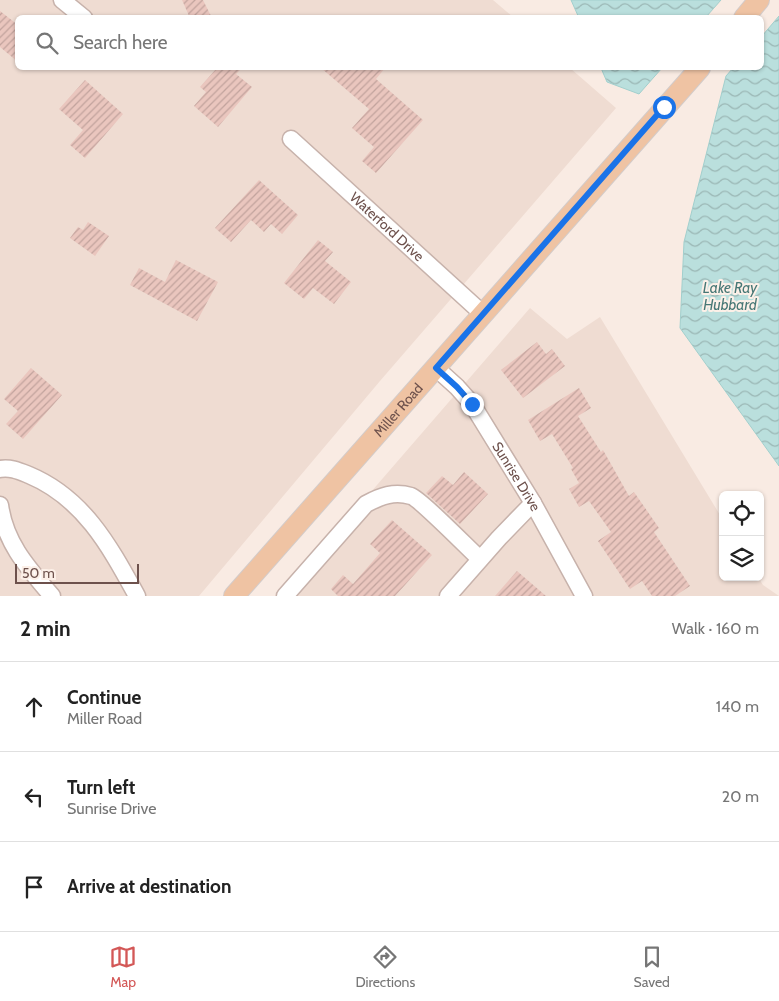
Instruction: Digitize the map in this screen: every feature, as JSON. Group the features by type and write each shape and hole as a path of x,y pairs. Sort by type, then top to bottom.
{"main road":[{"path":"746,15 759,0"},
{"name":"Miller Road","path":"234,596 698,70"}],"street":[{"path":"62,0 80,15"},
{"name":"Waterford Drive","path":"291,139 483,314"},
{"name":"Sunrise Drive","path":"436,368 472,404 533,503 584,596"},
{"path":"0,469 13,469 37,478 68,499 92,522 114,554 137,596"},
{"path":"285,596 366,504 382,495 398,494 413,496 480,559"},
{"path":"448,596 510,525 533,503"},
{"path":"0,505 9,539 27,566 52,596"}],"shaded area":[{"path":"0,0 493,0 511,15 15,15 15,70 572,70 616,108 380,381 199,596 0,596"},
{"path":"530,308 567,339 600,317 719,513 719,581 760,581 763,585 779,596 281,596"}],"water":[{"path":"571,0 721,0 708,15 578,15"},
{"name":"Lake Ray Hubbard","path":"779,16 779,466 680,328 684,242 726,76 731,70 764,70 764,34"},
{"path":"602,70 660,70 639,94 607,82"}],"building":[{"path":"182,0 203,0 210,15 189,15"},
{"path":"0,11 15,23 15,60 0,47"},
{"path":"215,70 240,70 236,74 252,87 218,127 194,106 206,92 200,87"},
{"path":"323,70 383,70 376,79 423,120 376,173 362,161 374,147 352,128 369,109"},
{"path":"85,80 123,114 85,158 70,145 83,130 59,109"},
{"path":"259,180 298,215 282,234 271,224 264,232 251,220 231,242 215,228"},
{"path":"88,222 109,236 95,256 70,238 78,227 83,230"},
{"path":"318,240 333,252 325,261 351,282 334,304 313,288 304,299 284,283"},
{"path":"176,260 218,282 197,321 130,285 139,268 165,282"},
{"path":"537,342 546,354 552,349 565,366 523,398 501,370"},
{"path":"31,368 62,395 23,439 6,424 18,411 4,399"},
{"path":"579,388 591,408 578,416 601,452 603,450 629,496 634,492 659,528 654,532 690,586 675,596 652,596 642,581 630,589 598,541 611,532 589,501 579,507 569,489 579,483 571,469 573,468 552,434 540,441 528,420"},
{"path":"464,472 488,494 460,524 426,493 442,476 453,485"},
{"path":"392,520 432,555 395,596 338,596 331,589 343,575 353,584 380,553 370,544"},
{"path":"517,571 546,596 495,596"}],"route":[{"path":"472,404 436,368 664,107"}]}
